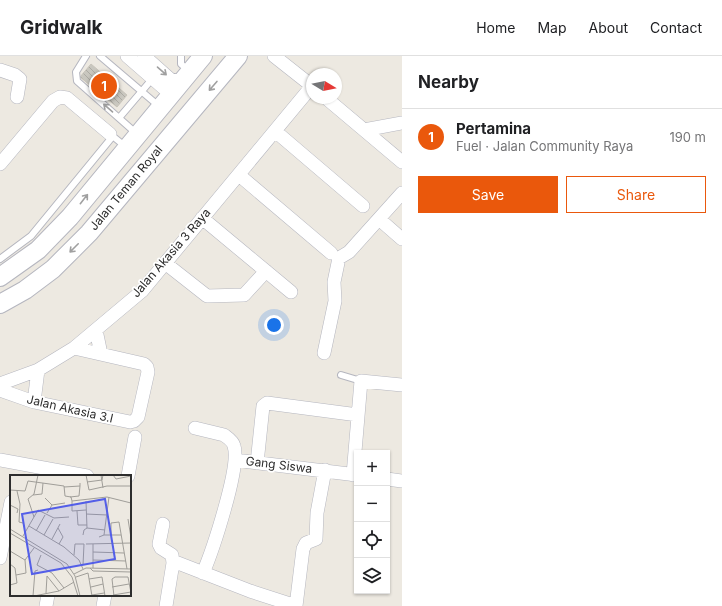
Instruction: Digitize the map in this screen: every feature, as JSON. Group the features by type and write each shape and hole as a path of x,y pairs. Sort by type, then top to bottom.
{"street":[{"path":"127,56 166,90 164,102"},
{"path":"144,56 170,79 186,77"},
{"name":"Jalan Teman Royal","path":"0,304 25,290 53,269 89,233 106,190 122,138 164,102 203,56"},
{"name":"Jalan Teman Royal","path":"0,277 15,258 38,250 70,217 106,190 238,56"},
{"path":"274,56 306,81"},
{"path":"0,70 15,75 20,79 17,96"},
{"name":"Jalan Akasia 3 Raya","path":"4,387 38,370 74,348 142,291 306,93"},
{"path":"0,164 53,101 60,97 67,98 122,138"},
{"path":"333,104 402,162"},
{"path":"364,130 402,123"},
{"path":"275,131 363,206"},
{"path":"239,175 331,253"},
{"path":"324,353 334,301 334,282 339,258 349,252 402,193"},
{"path":"202,218 291,292"},
{"path":"379,219 402,239"},
{"path":"164,263 207,296 244,295 266,271"},
{"path":"74,348 101,354 96,330"},
{"name":"Jalan Akasia 3.I","path":"4,387 34,402 134,422 138,417 148,372 147,367 144,364 101,354"},
{"path":"34,402 38,370"},
{"path":"356,450 361,381 402,385"},
{"path":"257,463 263,406 267,403 358,415"},
{"name":"Gang Siswa","path":"195,428 228,437 235,447 235,460 325,470 354,475"},
{"path":"128,475 135,438"},
{"path":"0,460 17,470 72,475"},
{"path":"203,573 218,536 235,460"},
{"path":"174,563 178,563 296,606 303,549 306,543 316,539 317,513 325,470"},
{"path":"390,479 402,481"},
{"path":"0,558 10,507"},
{"path":"163,524 159,544 161,548 172,555 174,563 168,606"},
{"path":"46,606 48,596"},
{"path":"103,606 105,596"}],"lane":[{"path":"0,259 15,258 31,236 122,138 119,118 77,81 76,72 86,56"},
{"path":"101,56 142,92 164,102"},
{"path":"181,56 186,77"},
{"path":"119,118 153,78"},
{"path":"341,375 361,381"}],"building":[{"path":"91,64 127,95 117,107 80,77"}],"place":[{"name":"Pertamina","path":"104,86"}]}
